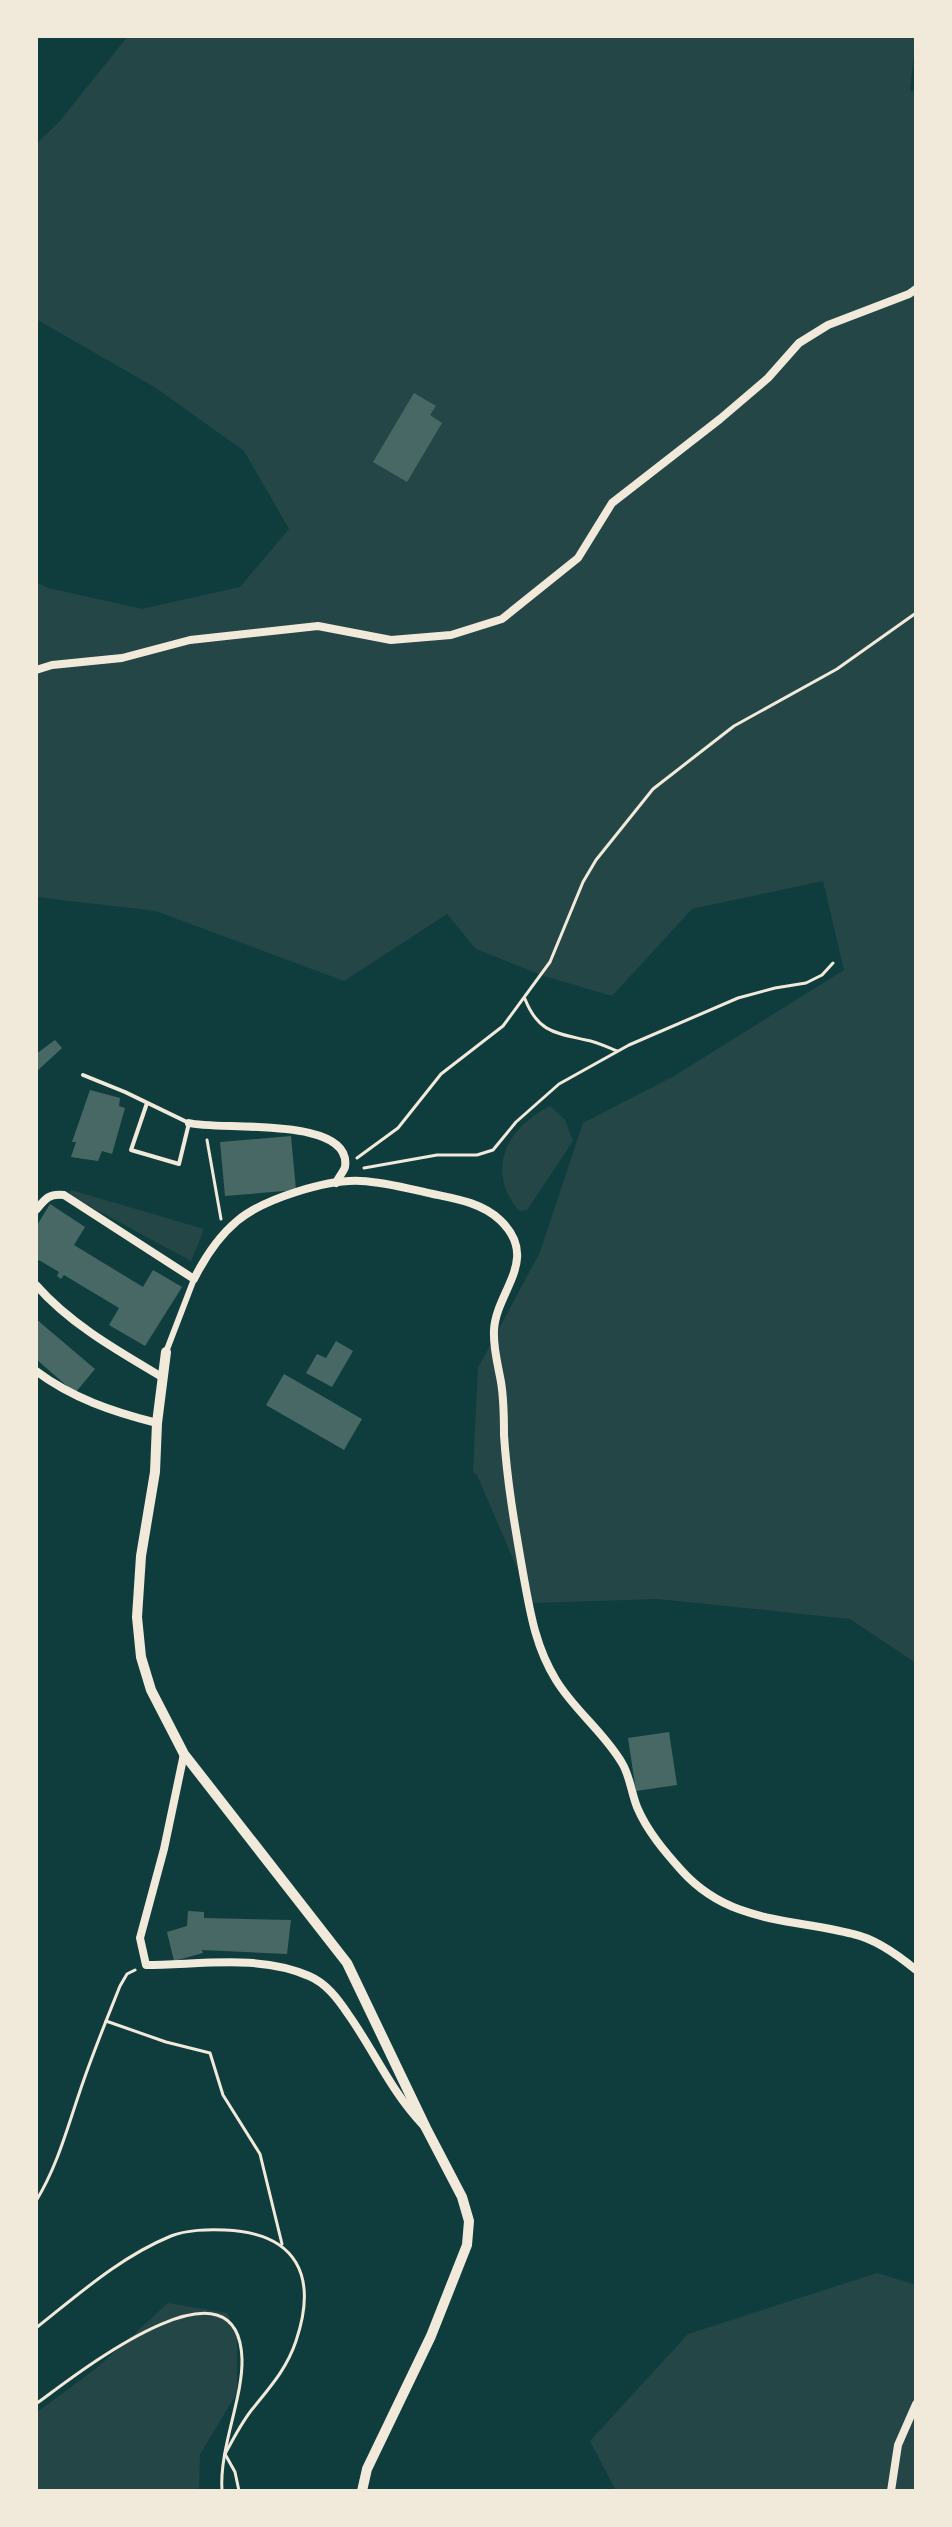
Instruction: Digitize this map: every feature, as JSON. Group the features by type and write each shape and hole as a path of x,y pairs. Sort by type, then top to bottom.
{"street":[{"path":"36,670 52,665 122,658 204,638 318,626 391,640 451,635 502,619 578,558 612,503 768,378 799,343 828,325 914,293"},
{"path":"189,1123 205,1127 299,1130 323,1135 343,1153 345,1168 336,1183"},
{"path":"362,2491 367,2469 431,2336 467,2245 469,2221 462,2197 347,1963 184,1754 151,1690 141,1657 137,1617 141,1556 155,1472 157,1423 166,1352 206,1255 238,1220 258,1208 310,1188 361,1181 466,1201 486,1209 502,1221 516,1243 517,1267 494,1327 494,1348 504,1406 509,1502 536,1639 559,1685 615,1752 625,1767 637,1808 665,1852 698,1887 739,1909 786,1923 856,1934 879,1944 916,1970"},
{"path":"36,1210 46,1198 55,1194 64,1195 194,1279"},
{"path":"36,1285 102,1341 162,1377"},
{"path":"36,1371 57,1387 111,1412 157,1423"},
{"path":"184,1754 164,1849 140,1938 146,1965 266,1964 311,1976 328,1988 348,2014 400,2101 426,2128"},
{"path":"891,2491 898,2445 916,2404"}],"lane":[{"path":"83,1075 147,1103 189,1123 179,1164 131,1150 147,1103"}],"path":[{"path":"345,1168 398,1128 441,1074 503,1026 525,999 550,962 583,882 596,860 653,789 734,726 837,669 916,613"},
{"path":"336,1183 369,1165 437,1155 477,1155 493,1150 516,1122 559,1084 618,1051 738,998 806,983 822,975 833,963"},
{"path":"525,999 530,1013 545,1028 561,1036 588,1040 618,1051"},
{"path":"205,1127 224,1235"},
{"path":"36,2201 61,2149 106,2021 127,1974 146,1965"},
{"path":"106,2021 166,2042 210,2053 223,2095 260,2154 282,2245 302,2271 305,2301 296,2342 279,2378 251,2409 225,2454"},
{"path":"36,2328 131,2254 175,2234 215,2229 248,2231 282,2245"},
{"path":"36,2404 104,2355 151,2328 176,2318 220,2313 232,2323 240,2342 242,2362 225,2454 222,2491"},
{"path":"225,2454 235,2472 239,2491"}],"shaded area":[{"path":"128,36 916,36 910,90 912,92 916,88 916,1663 850,1619 658,1599 532,1603 477,1475 473,1472 478,1368 540,1252 583,1123 674,1076 844,970 823,881 692,909 612,996 541,975 476,949 447,914 344,981 156,911 36,897 36,582 48,588 142,609 240,587 289,529 244,451 156,388 36,319 36,144 59,122"},
{"path":"550,1106 565,1120 573,1141 527,1210 519,1211 503,1180 505,1151 522,1126"},
{"path":"71,1190 204,1229 191,1261 69,1195"},
{"path":"877,2273 916,2285 916,2491 616,2491 590,2441 688,2334"},
{"path":"168,2303 227,2313 237,2335 237,2393 200,2454 199,2491 36,2491 36,2413 98,2367"}],"building":[{"path":"414,393 436,406 430,415 442,423 407,482 373,462"},
{"path":"55,1040 62,1048 36,1072 36,1054"},
{"path":"90,1090 120,1098 119,1106 125,1108 112,1154 102,1151 98,1161 71,1157 76,1142 72,1142"},
{"path":"291,1136 296,1190 225,1196 220,1142"},
{"path":"50,1204 85,1227 74,1245 143,1287 153,1270 182,1287 145,1346 109,1325 119,1308 64,1275 61,1279 57,1276 59,1272 39,1260 36,1263 36,1227"},
{"path":"36,1319 95,1369 75,1393 36,1359"},
{"path":"336,1341 353,1351 332,1387 306,1373 317,1354 326,1358"},
{"path":"284,1374 362,1419 344,1450 266,1405"},
{"path":"669,1732 677,1785 636,1791 628,1738"},
{"path":"188,1911 204,1912 204,1918 291,1920 287,1954 202,1950 203,1953 174,1961 167,1932 187,1926"}]}
